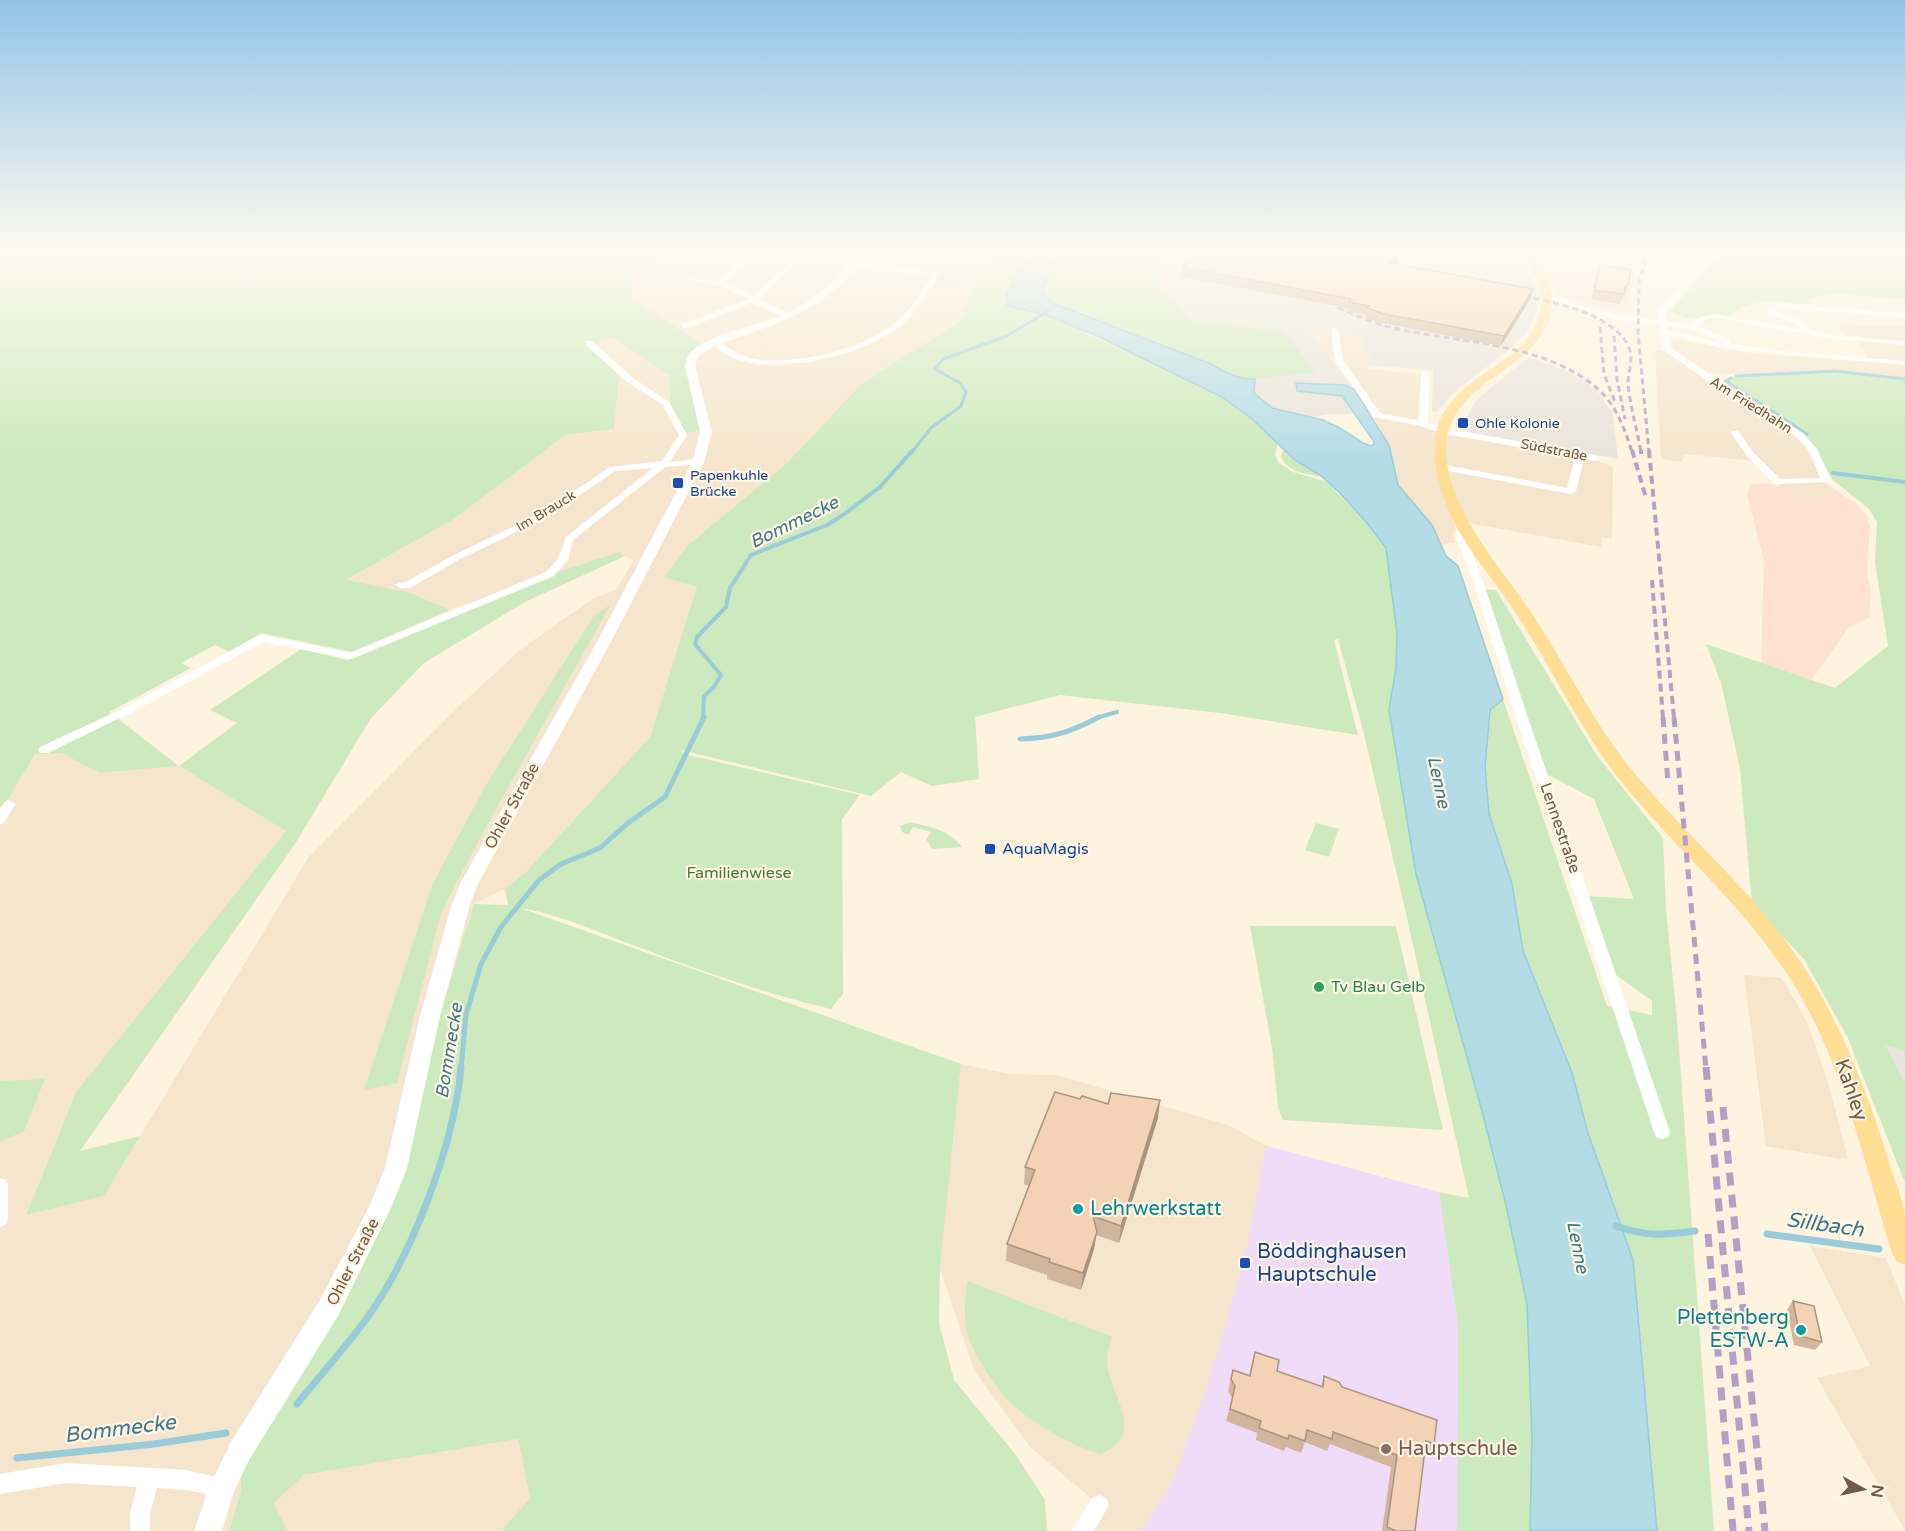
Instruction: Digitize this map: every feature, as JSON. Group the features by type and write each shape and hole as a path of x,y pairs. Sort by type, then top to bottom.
{"main road":[{"path":"1440,430 1450,411 1478,381 1520,353 1541,330 1543,321"},
{"name":"Lennestraße","path":"1440,430 1441,466 1454,507 1466,529 1530,622 1594,730 1629,780 1736,896"},
{"name":"Kahley","path":"1736,896 1773,938 1802,978 1831,1035 1847,1075 1905,1253"}],"street":[{"path":"685,326 697,321"},
{"name":"Ohler Straße","path":"208,1531 222,1487 240,1450 329,1308 380,1208 396,1168 430,1016 461,904 470,882 636,582 652,547 698,462 706,432 690,366 693,356 714,343 773,321"},
{"path":"714,343 738,357 755,361 793,360 844,351 872,340 900,321"},
{"path":"1651,321 1693,327 1726,341 1726,347"},
{"name":"Am Friedhahn","path":"1661,321 1665,332 1666,348 1672,355 1800,435 1813,448 1826,480 1778,482 1750,454 1735,433"},
{"path":"1693,327 1699,321"},
{"path":"1746,321 1809,333 1905,343"},
{"path":"1797,321 1801,323 1809,333"},
{"name":"Südstraße","path":"1334,329 1338,360 1377,415 1424,424 1440,430 1596,458"},
{"path":"1665,332 1726,347 1905,363"},
{"path":"44,750 126,711 262,638 351,656 550,574 563,560 569,539 665,463 683,435 666,404 630,380 590,343"},
{"path":"1424,424 1425,374"},
{"path":"1441,466 1571,491 1580,455"},
{"name":"Im Brauck","path":"400,585 406,586 456,556 544,515 613,468 698,462"},
{"name":"Lennestraße","path":"1466,529 1461,530 1461,538 1480,587 1662,1132"},
{"path":"0,820 9,804"},
{"path":"0,1185 0,1219"},
{"path":"0,1484 67,1468 186,1480 222,1487"},
{"path":"140,1531 140,1513 150,1477"},
{"path":"1082,1531 1099,1505"}],"shaded area":[{"path":"666,321 960,321 861,384 788,462 687,546 665,578 697,586 650,737 527,871 505,889 474,904 380,1208 240,1450 241,1491 229,1531 0,1531 0,806 4,806 35,754 61,753 100,773 179,766 286,831 76,1092 26,1215 104,1196 308,858 456,709 521,649 594,598 616,590 634,560 625,556 555,573 450,610 411,593 345,581 454,519 566,435 614,429 587,344 613,337 670,376 670,403 687,366 703,344"},
{"path":"1533,321 1524,335 1506,352 1455,391 1437,412 1432,411 1433,370 1368,365 1373,353 1365,352 1363,338 1339,335 1338,329 1307,326 1354,389 1345,385 1296,383 1342,396 1355,414 1328,414 1314,417 1272,408 1254,393 1255,379 1316,373 1225,327 1195,322"},
{"path":"1837,324 1905,327 1905,378 1806,371 1697,373 1794,436 1805,446 1826,483 1840,493 1804,501 1777,486 1781,484 1764,462 1685,454 1682,462 1661,459 1655,350 1675,352 1671,340 1679,340 1758,354 1871,362 1856,338 1846,337"},
{"path":"1307,326 1338,329 1339,335 1363,338 1374,353 1368,362 1369,369 1421,374 1417,421 1421,426 1450,434 1601,462 1613,467 1612,539 1602,537 1601,547 1452,520 1456,529 1453,534 1455,543 1441,544 1432,525 1398,485 1389,445 1374,417 1381,417 1382,414 1376,410 1342,359 1331,357"},
{"path":"1529,357 1566,371 1585,381 1600,394 1613,414 1618,459 1463,431 1476,400"},
{"path":"1765,483 1777,486 1804,501 1840,493 1856,503 1866,515 1870,525 1867,572 1871,595 1869,618 1848,628 1812,680 1761,663 1764,562 1747,493 1752,484"},
{"path":"1744,975 1782,978 1807,1022 1827,1079 1848,1158 1840,1159 1766,1146"},
{"path":"1886,1046 1905,1050 1905,1083"},
{"path":"961,1064 1010,1074 1057,1075 1228,1125 1267,1146 1439,1192 1457,1531 1078,1531 1099,1505 1030,1447 974,1370 940,1269"},
{"path":"1266,1146 1439,1192 1458,1326 1457,1531 1136,1531 1143,1529 1172,1483 1209,1381 1245,1257"},
{"path":"1810,1246 1886,1258 1905,1306 1905,1530 1817,1378 1870,1366"},
{"path":"518,1439 530,1498 501,1531 287,1531 273,1503 304,1475"}],"green space":[{"path":"0,321 667,321 703,344 689,356 702,430 686,433 670,403 670,376 613,337 587,344 619,375 614,429 566,435 454,519 346,580 411,593 450,610 352,652 261,633 230,652 215,645 181,663 191,668 109,712 179,766 100,773 61,753 35,754 4,806 0,806"},
{"name":"Familienwiese","path":"1060,321 1188,379 1220,396 1252,419 1278,443 1275,454 1279,463 1293,472 1327,482 1367,523 1386,548 1397,634 1396,668 1389,710 1416,874 1482,1111 1506,1205 1527,1304 1532,1437 1530,1531 1457,1531 1458,1326 1439,1192 1469,1198 1364,734 1338,639 1334,640 1358,735 1220,713 1060,695 975,717 979,779 932,786 901,772 871,796 681,750 684,754 860,795 842,819 843,994 831,1009 734,981 565,919 520,908 961,1064 940,1269 939,1323 954,1380 1016,1455 1045,1500 1047,1531 501,1531 530,1498 518,1439 304,1475 274,1503 287,1531 229,1531 241,1491 240,1451 380,1208 474,904 508,905 505,889 527,871 650,737 697,586 664,578 687,546 788,462 861,384 959,322"},
{"path":"1102,321 1194,321 1283,331 1316,373 1245,380 1162,344"},
{"path":"1824,370 1905,378 1905,1050 1886,1046 1905,1083 1905,1183 1848,1038 1804,959 1752,904 1740,769 1721,683 1706,644 1835,688 1888,646 1875,563 1877,522 1869,509 1832,479 1816,450 1804,435 1723,381 1743,374"},
{"path":"1284,449 1295,460 1323,477 1305,474 1288,466 1281,456"},
{"path":"619,552 625,556 525,602 424,663 371,718 295,844 80,1151 140,1136 104,1196 26,1215 76,1092 286,831 179,766 237,723 210,710 301,649 347,660 354,658 555,573"},
{"path":"1483,589 1496,590 1597,756 1663,838 1666,910 1677,1020 1714,1531 1657,1531 1633,1260 1588,1132 1572,1073 1523,951 1512,884 1489,814 1485,767 1490,710 1503,699 1607,1006 1652,1015 1652,1001 1616,975 1586,896 1634,899 1594,799 1543,772"},
{"path":"611,604 482,834 441,913 397,1083 364,1090 433,883 486,785 593,617"},
{"path":"910,822 946,833 962,847 932,849 926,839 931,832 913,827 909,835 902,832 900,826"},
{"path":"1316,823 1339,829 1329,857 1305,850"},
{"name":"Tv Blau Gelb","path":"1250,926 1396,926 1443,1130 1283,1120 1278,1107 1272,1048"},
{"path":"45,1079 24,1131 0,1142 0,1081"},
{"path":"967,1281 1112,1337 1107,1357 1109,1373 1124,1424 1123,1435 1115,1445 1101,1454 1078,1445 1038,1424 1007,1399 985,1369 968,1336 965,1316"}],"water":[{"name":"Lenne","path":"1061,321 1100,321 1211,364 1232,375 1255,379 1254,393 1272,408 1323,420 1371,446 1374,444 1373,440 1342,396 1297,391 1296,383 1345,385 1354,389 1389,445 1398,485 1432,525 1446,556 1458,566 1503,699 1490,710 1485,767 1489,814 1512,884 1523,951 1572,1073 1588,1133 1633,1260 1657,1531 1530,1531 1532,1437 1527,1304 1506,1205 1482,1111 1416,874 1389,710 1396,668 1397,634 1386,548 1339,492 1320,475 1295,460 1252,419 1220,396 1097,336"}],"building":[{"path":"1425,321 1513,321 1504,336"},
{"name":"Lehrwerkstatt","path":"1055,1092 1080,1099 1082,1096 1108,1104 1111,1093 1160,1100 1121,1226 1093,1216 1097,1232 1083,1273 1049,1262 1050,1259 1007,1244 1035,1170 1025,1167"},
{"path":"1793,1301 1814,1306 1822,1342 1800,1336"},
{"name":"Hauptschule","path":"1255,1352 1279,1360 1277,1371 1323,1387 1324,1376 1339,1382 1342,1387 1437,1420 1434,1444 1426,1441 1415,1531 1396,1531 1387,1527 1397,1455 1333,1432 1332,1439 1307,1430 1305,1441 1289,1435 1288,1439 1259,1428 1261,1421 1230,1409 1235,1386 1231,1379 1233,1370 1250,1376"}],"waterway":[{"name":"Bommecke","path":"912,452 931,428 961,406 966,392 960,383 935,369 943,359 1007,336 1031,321"},
{"path":"1736,376 1835,371 1905,379"},
{"path":"1731,378 1726,381 1807,434"},
{"name":"Bommecke","path":"703,718 704,696 714,687 721,675 695,644 697,637 726,607 730,588 751,555 827,525 843,515 880,487 913,450"},
{"path":"1833,473 1905,482"},
{"path":"1098,717 1117,712"},
{"name":"Bommecke","path":"461,1069 466,1015 481,964 501,927 539,880 561,864 600,848 628,823 665,797 704,717"},
{"path":"1020,739 1061,733 1098,717"},
{"name":"Bommecke","path":"297,1404 364,1322 398,1267 428,1200 440,1166 450,1131 461,1067"},
{"name":"Sillbach","path":"1616,1226 1655,1234 1695,1231"},
{"name":"Sillbach","path":"1767,1234 1879,1249"},
{"name":"Bommecke","path":"17,1458 154,1444 226,1433"}],"railway":[{"path":"1373,321 1424,334 1507,348 1560,365 1584,378 1609,401 1621,422 1632,452"},
{"path":"1603,321 1623,338 1630,351 1628,383 1641,452"},
{"path":"1638,321 1649,452"},
{"path":"1600,327 1604,374 1615,402"},
{"path":"1614,336 1617,379 1625,419"},
{"path":"1632,450 1646,498"},
{"path":"1649,450 1674,718"},
{"path":"1652,580 1663,718"},
{"path":"1663,717 1668,783"},
{"path":"1674,717 1706,1069"},
{"path":"1706,1067 1749,1531"},
{"path":"1723,1107 1765,1531"},
{"path":"1708,1234 1733,1531"}],"place":[{"name":"Ohle Kolonie","path":"1463,423"},
{"name":"Papenkuhle Brücke","path":"678,483"},
{"name":"AquaMagis","path":"990,849"},
{"name":"Tv Blau Gelb","path":"1319,987"},
{"name":"Lehrwerkstatt","path":"1078,1209"},
{"name":"Böddinghausen Hauptschule","path":"1245,1263"},
{"name":"Plettenberg ESTW-A","path":"1801,1330"},
{"name":"Hauptschule","path":"1386,1449"}]}
